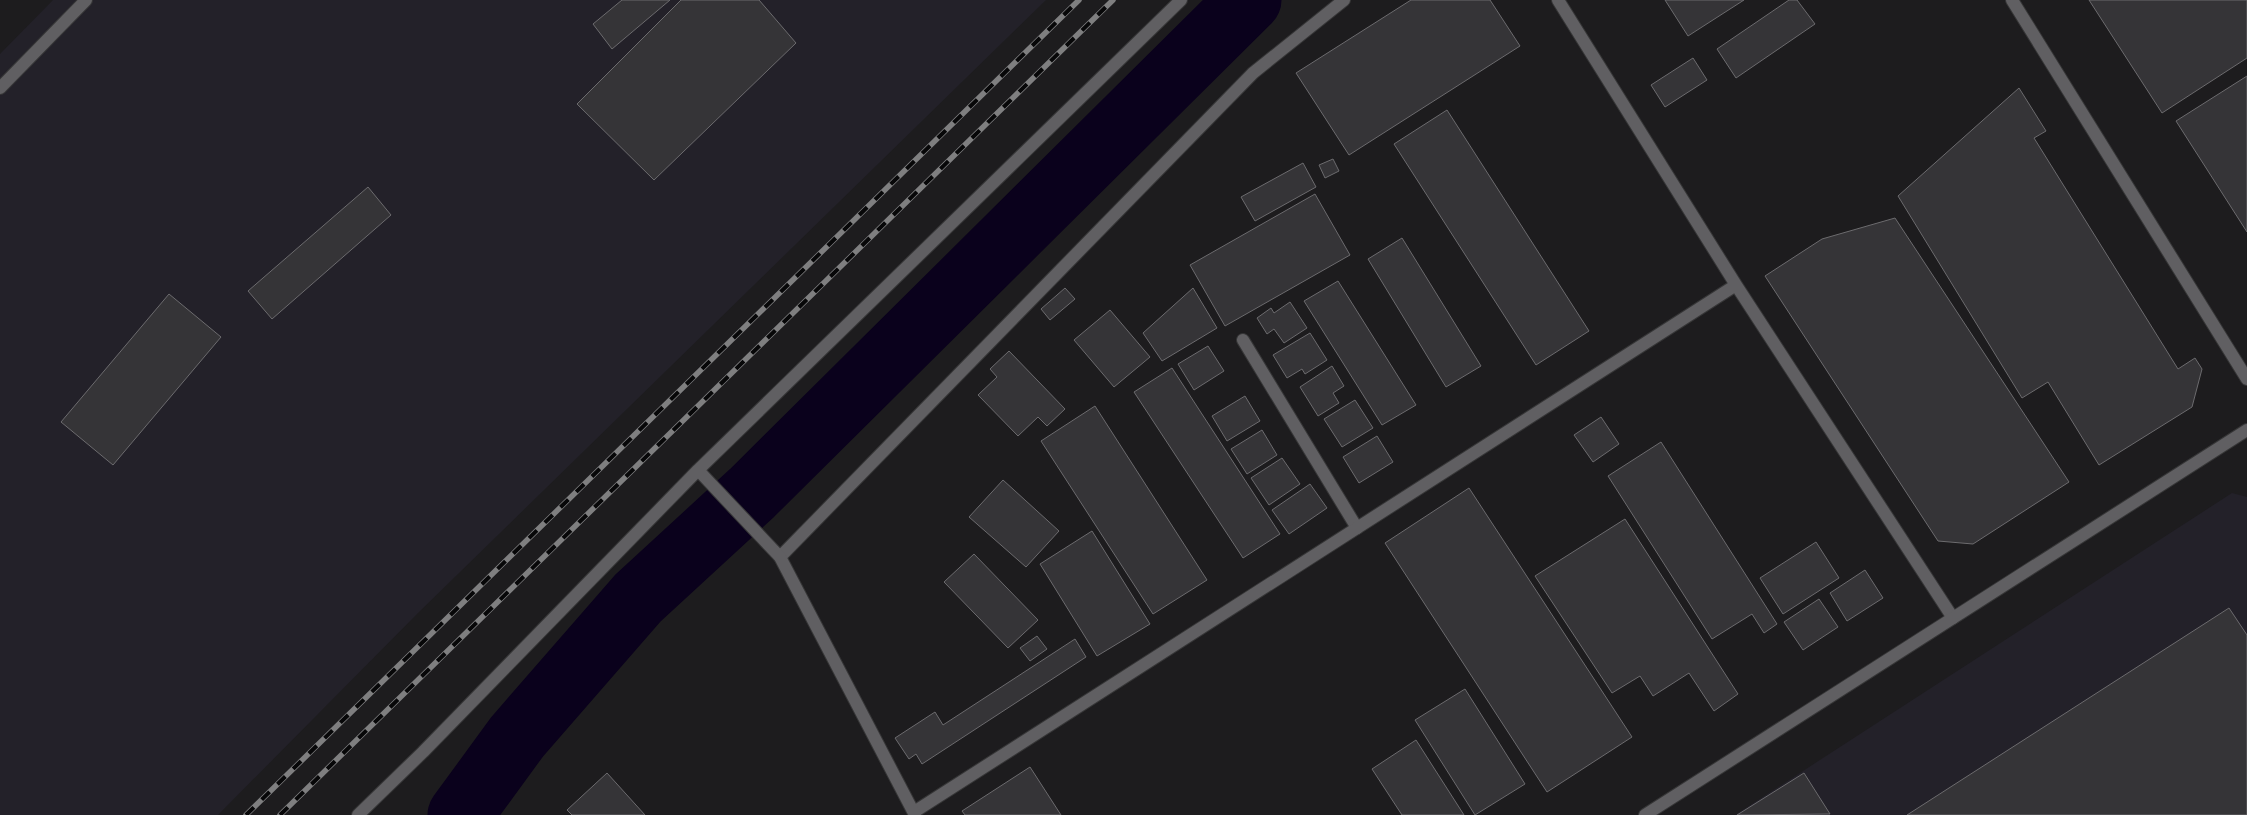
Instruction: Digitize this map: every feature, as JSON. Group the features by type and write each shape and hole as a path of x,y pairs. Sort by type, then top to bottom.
{"street":[{"path":"0,88 86,0"},
{"path":"358,815 423,752 698,470 1181,0"},
{"path":"780,557 1253,73 1344,0"},
{"path":"1558,0 1736,285 1953,618"},
{"path":"2012,0 2247,379"},
{"path":"698,470 780,557 914,814 1736,285"},
{"path":"1244,340 1357,528"},
{"path":"1645,815 2247,430"}],"shaded area":[{"path":"53,0 1046,0 418,613 218,815 0,815 0,54"},
{"path":"2232,493 2247,497 2247,815 1735,815"}],"building":[{"path":"622,0 670,0 612,49 593,24"},
{"path":"681,0 759,0 796,43 654,180 577,104"},
{"path":"1411,0 1490,0 1520,46 1349,155 1296,73"},
{"path":"1665,0 1744,0 1688,36"},
{"path":"1789,0 1797,0 1815,24 1736,78 1717,49"},
{"path":"2089,0 2247,0 2247,58 2162,113"},
{"path":"1693,58 1707,80 1665,107 1651,85"},
{"path":"2247,76 2247,232 2176,121"},
{"path":"2019,88 2046,131 2034,138 2178,369 2195,358 2202,369 2192,407 2099,465 2048,382 2022,398 1898,196"},
{"path":"1447,110 1589,331 1536,365 1394,144"},
{"path":"1333,159 1339,171 1325,178 1319,165"},
{"path":"1303,163 1316,187 1255,221 1241,197"},
{"path":"368,187 391,215 272,319 248,291"},
{"path":"1315,194 1350,255 1225,326 1190,265"},
{"path":"1895,218 2069,482 1973,544 1938,541 1765,276 1822,239"},
{"path":"1402,238 1481,366 1446,387 1368,259"},
{"path":"1338,281 1416,405 1382,425 1304,301"},
{"path":"1065,288 1075,299 1050,320 1041,309"},
{"path":"1193,288 1217,328 1162,361 1143,333"},
{"path":"169,294 221,337 113,465 61,422"},
{"path":"1290,302 1307,328 1284,343 1274,329 1267,334 1257,318 1271,308 1274,313"},
{"path":"1110,310 1150,357 1114,387 1074,340"},
{"path":"1310,333 1327,360 1305,374 1302,369 1287,378 1273,355"},
{"path":"1208,346 1224,371 1194,390 1178,364"},
{"path":"1009,351 1065,409 1047,426 1038,417 1018,436 978,395 997,377 990,369"},
{"path":"1332,366 1344,386 1333,393 1339,403 1318,416 1300,387"},
{"path":"1172,368 1280,534 1243,558 1134,392"},
{"path":"1245,396 1260,421 1227,441 1212,416"},
{"path":"1355,400 1373,428 1342,447 1324,419"},
{"path":"1095,406 1207,580 1153,614 1041,441"},
{"path":"1601,417 1619,444 1593,462 1574,435"},
{"path":"1262,430 1277,455 1247,474 1231,449"},
{"path":"1377,436 1393,462 1359,483 1343,457"},
{"path":"1661,442 1777,624 1764,633 1752,614 1712,639 1608,476"},
{"path":"1282,458 1300,484 1269,505 1251,478"},
{"path":"1003,480 1059,531 1026,567 969,517"},
{"path":"1310,484 1327,508 1289,534 1272,510"},
{"path":"1469,488 1632,737 1547,792 1385,543"},
{"path":"1625,519 1738,694 1714,711 1689,673 1653,696 1640,676 1612,693 1535,576"},
{"path":"1092,531 1150,624 1097,656 1040,564"},
{"path":"1816,542 1839,578 1783,614 1760,578"},
{"path":"974,554 1038,620 1008,648 944,582"},
{"path":"1865,570 1883,598 1847,621 1830,593"},
{"path":"1819,599 1838,627 1803,650 1784,622"},
{"path":"2229,608 2247,635 2247,815 1907,815"},
{"path":"1037,636 1047,649 1030,661 1020,648"},
{"path":"1075,639 1086,657 922,764 916,754 909,759 895,738 935,712 943,725"},
{"path":"1465,689 1525,784 1475,815 1415,720"},
{"path":"1416,740 1464,815 1402,815 1372,769"},
{"path":"1030,767 1061,815 965,815 962,811"},
{"path":"607,773 645,815 572,815 567,810"},
{"path":"1804,773 1830,814 1737,815"}],"waterway":[{"path":"460,815 517,737 638,598 752,493 1249,0"}],"railway":[{"path":"246,815 1079,0"},
{"path":"280,815 1113,0"}]}
